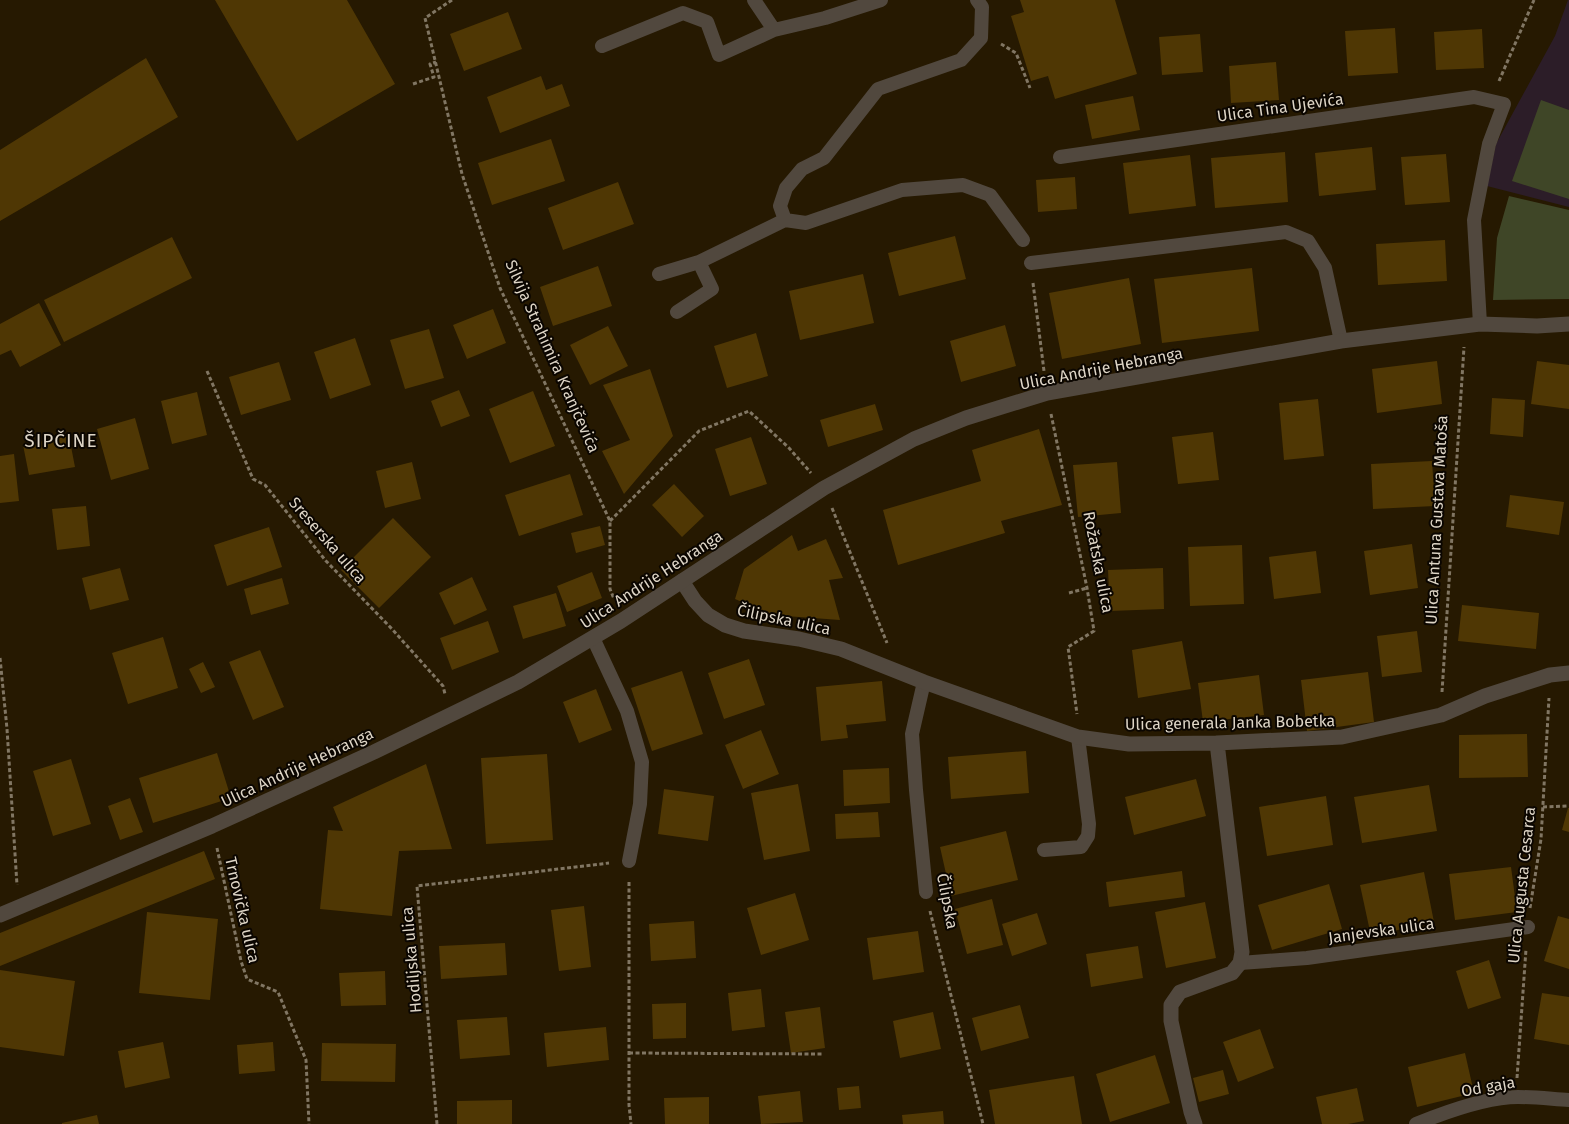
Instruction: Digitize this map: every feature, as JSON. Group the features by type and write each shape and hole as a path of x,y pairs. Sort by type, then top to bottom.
{"street":[{"name":"Ulica Andrije Hebranga","path":"0,915 212,826 374,752 518,682 621,621 824,488 914,439 966,418 1046,393 1341,341 1472,325 1536,326 1569,324"},
{"name":"Čilipska ulica","path":"682,581 695,601 708,615 725,625 744,631 799,639 841,649 895,670"},
{"name":"Ulica generala Janka Bobetka","path":"895,670 1078,737 1129,744 1217,743 1342,737 1441,715 1485,696 1550,675 1569,673"},
{"path":"1195,1124 1190,1112 1171,1021 1171,1005 1180,992 1232,973 1240,963 1242,952 1217,743"}],"lane":[{"path":"754,0 774,30"},
{"path":"602,46 683,13 707,22 719,55 774,30 825,18 881,0"},
{"path":"785,220 780,206 786,188 802,170 824,158 878,89 961,60 981,38 982,6 977,0"},
{"name":"Ulica Tina Ujevića","path":"1060,157 1474,97 1504,104"},
{"path":"1472,325 1474,220 1489,144 1504,104"},
{"path":"659,274 699,262 785,220 806,223 902,190 963,185 990,194 1022,240"},
{"path":"1031,262 1286,232 1308,241 1325,268 1341,341"},
{"path":"677,312 712,289 699,262"},
{"path":"592,638 627,711 642,762 640,804 629,861"},
{"name":"Čilipska","path":"924,682 912,734 926,892"},
{"path":"1044,850 1081,847 1088,836 1089,824 1078,737"},
{"name":"Janjevska ulica","path":"1240,963 1307,958 1528,927"},
{"name":"Od gaja","path":"1416,1124 1475,1104 1516,1097 1569,1100"}],"path":[{"name":"Silvija Strahimira Kranjčevića","path":"452,0 425,18 462,174 500,288 610,521 610,589 621,621"},
{"path":"1504,104 1496,90 1534,0"},
{"path":"981,32 1016,53 1030,88"},
{"path":"413,84 434,77 430,64 436,62"},
{"name":"Rožatska ulica","path":"1031,262 1046,393 1087,588 1094,632 1068,647 1077,701 1078,737"},
{"name":"Ulica Antuna Gustava Matoša","path":"1441,715 1472,325"},
{"name":"Sreserska ulica","path":"207,371 253,479 265,485 326,561 444,686 450,714"},
{"path":"1069,593 1087,588"},
{"path":"0,658 12,787 18,908"},
{"name":"Ulica Augusta Cesarca","path":"1516,1097 1528,927 1541,839 1550,675"},
{"path":"1543,807 1569,806"},
{"name":"Trnovička ulica","path":"212,826 241,961 247,979 278,992 306,1060 309,1124"},
{"path":"629,861 629,1106 631,1124"},
{"name":"Hodiljska ulica","path":"437,1124 417,886 629,861"},
{"name":"Čilipska","path":"926,892 983,1124"},
{"path":"629,1053 822,1054"}],"shaded area":[{"path":"1568,0 1569,207 1487,186 1496,144 1555,36"}],"green space":[{"path":"1541,100 1569,110 1569,199 1512,181"},
{"path":"1509,196 1569,210 1569,299 1493,300 1497,238"}],"building":[{"path":"215,0 347,0 395,84 297,141"},
{"path":"1020,0 1115,0 1137,74 1055,99 1048,76 1031,81 1011,16 1024,12"},
{"path":"508,12 522,49 464,71 450,34"},
{"path":"1395,28 1398,73 1348,76 1345,31"},
{"path":"1482,29 1484,68 1436,70 1434,32"},
{"path":"1200,34 1203,72 1162,75 1159,37"},
{"path":"146,58 178,117 0,221 0,150"},
{"path":"1276,62 1279,100 1231,103 1229,66"},
{"path":"541,76 546,90 562,84 570,106 500,133 487,97"},
{"path":"1133,96 1140,130 1092,139 1085,105"},
{"path":"551,139 565,181 492,205 478,163"},
{"path":"1372,147 1376,190 1319,196 1315,153"},
{"path":"1285,152 1288,202 1215,208 1211,158"},
{"path":"1446,154 1450,202 1405,205 1401,157"},
{"path":"1190,155 1196,206 1129,214 1123,163"},
{"path":"1075,177 1077,209 1038,212 1036,180"},
{"path":"618,182 634,224 563,250 548,208"},
{"path":"955,236 966,279 899,296 888,253"},
{"path":"172,237 192,278 64,342 44,300"},
{"path":"1445,240 1447,281 1378,285 1376,244"},
{"path":"598,266 612,306 553,326 540,287"},
{"path":"1252,268 1259,331 1162,343 1154,279"},
{"path":"863,274 874,323 800,340 789,291"},
{"path":"1129,278 1141,344 1062,359 1049,293"},
{"path":"39,303 61,345 20,367 11,350 0,355 0,324"},
{"path":"493,309 506,343 467,359 453,325"},
{"path":"1005,325 1016,366 961,382 950,341"},
{"path":"608,326 628,366 590,385 570,345"},
{"path":"429,329 444,378 405,389 390,340"},
{"path":"756,333 768,376 727,388 714,346"},
{"path":"355,338 371,385 330,399 314,352"},
{"path":"1437,361 1442,404 1377,413 1372,369"},
{"path":"1537,361 1569,365 1569,409 1531,404"},
{"path":"279,362 291,400 241,415 229,377"},
{"path":"650,369 673,436 624,494 602,451 630,440 603,385"},
{"path":"459,390 470,416 441,427 431,401"},
{"path":"533,391 555,446 510,463 489,409"},
{"path":"197,392 207,435 172,444 161,401"},
{"path":"1492,398 1525,400 1523,437 1490,434"},
{"path":"1318,399 1324,456 1284,460 1279,403"},
{"path":"875,404 883,430 828,447 820,420"},
{"path":"135,418 149,469 111,480 97,429"},
{"path":"1039,429 1062,505 1001,521 1005,533 898,565 883,510 981,481 972,450"},
{"path":"1213,432 1219,480 1178,484 1172,437"},
{"path":"69,436 75,467 29,475 23,445"},
{"path":"751,437 767,484 730,496 715,449"},
{"path":"14,454 19,501 0,503 0,456"},
{"path":"1432,461 1435,506 1373,509 1371,464"},
{"path":"412,462 421,499 385,508 376,471"},
{"path":"1117,462 1121,513 1078,517 1073,465"},
{"path":"570,474 583,515 519,536 505,495"},
{"path":"674,484 704,516 682,537 652,505"},
{"path":"1510,495 1564,502 1559,535 1506,527"},
{"path":"86,506 90,546 57,550 52,509"},
{"path":"393,518 431,557 379,608 341,570"},
{"path":"600,526 605,545 576,553 571,533"},
{"path":"269,527 282,567 227,586 214,545"},
{"path":"792,535 798,551 826,539 843,578 829,580 840,620 772,615 735,599 744,569"},
{"path":"1412,544 1418,588 1370,595 1364,551"},
{"path":"1242,545 1244,604 1190,606 1188,547"},
{"path":"1316,551 1321,593 1274,599 1269,557"},
{"path":"120,568 129,600 90,610 82,578"},
{"path":"1163,568 1164,609 1110,611 1108,570"},
{"path":"592,572 602,598 567,612 557,586"},
{"path":"472,577 487,610 454,625 439,593"},
{"path":"282,578 289,604 251,615 244,589"},
{"path":"556,593 566,626 523,639 513,606"},
{"path":"1462,605 1539,613 1536,649 1458,641"},
{"path":"488,621 499,652 452,670 440,638"},
{"path":"1417,631 1422,672 1382,677 1377,636"},
{"path":"163,637 178,688 128,704 112,653"},
{"path":"1182,641 1191,689 1138,698 1132,650"},
{"path":"260,650 284,707 253,720 229,662"},
{"path":"749,659 765,705 724,719 708,673"},
{"path":"203,662 215,687 201,693 189,669"},
{"path":"682,671 703,734 652,751 631,688"},
{"path":"1368,672 1374,722 1307,731 1301,680"},
{"path":"1259,675 1264,715 1203,722 1198,683"},
{"path":"882,681 886,721 846,725 848,738 821,741 816,687"},
{"path":"596,689 612,730 579,743 563,702"},
{"path":"761,730 779,774 743,789 725,745"},
{"path":"1527,734 1528,777 1459,778 1459,735"},
{"path":"1026,751 1029,793 951,799 948,757"},
{"path":"217,753 231,798 153,823 139,778"},
{"path":"547,754 553,840 486,844 481,758"},
{"path":"71,759 91,824 53,836 33,771"},
{"path":"426,764 452,849 399,851 392,916 320,909 328,830 343,831 333,807"},
{"path":"889,768 890,803 844,806 843,770"},
{"path":"1196,779 1206,816 1134,835 1125,797"},
{"path":"798,784 810,851 764,860 751,793"},
{"path":"1429,785 1437,831 1362,843 1354,797"},
{"path":"664,789 714,796 708,841 658,834"},
{"path":"1326,796 1333,845 1267,856 1259,807"},
{"path":"130,798 143,832 120,840 108,806"},
{"path":"1569,808 1569,832 1562,830"},
{"path":"878,812 880,837 836,839 835,814"},
{"path":"1006,831 1018,880 951,896 940,847"},
{"path":"204,851 215,879 0,966 0,933"},
{"path":"1511,867 1517,912 1455,920 1449,874"},
{"path":"1182,871 1185,897 1109,907 1106,882"},
{"path":"1424,872 1434,922 1371,936 1360,885"},
{"path":"1329,884 1342,929 1272,950 1258,905"},
{"path":"795,893 809,940 761,955 747,908"},
{"path":"992,899 1003,945 967,954 955,909"},
{"path":"1205,902 1216,958 1166,968 1155,912"},
{"path":"584,906 591,967 559,971 551,910"},
{"path":"147,912 218,919 210,1000 139,993"},
{"path":"1037,913 1047,944 1012,956 1002,924"},
{"path":"1558,916 1569,919 1569,969 1544,961"},
{"path":"694,921 696,958 651,961 649,924"},
{"path":"918,931 924,972 873,980 867,938"},
{"path":"505,943 507,975 441,979 439,946"},
{"path":"1138,946 1143,978 1091,987 1086,954"},
{"path":"1489,960 1501,998 1468,1009 1456,971"},
{"path":"0,970 75,981 64,1056 0,1047"},
{"path":"385,971 386,1005 341,1006 339,973"},
{"path":"761,989 765,1027 732,1031 728,993"},
{"path":"1542,993 1569,997 1569,1045 1534,1039"},
{"path":"686,1003 686,1038 653,1039 652,1004"},
{"path":"1020,1005 1029,1038 981,1051 972,1018"},
{"path":"820,1007 825,1048 791,1053 785,1012"},
{"path":"933,1012 941,1049 900,1058 893,1021"},
{"path":"507,1017 510,1055 460,1059 457,1020"},
{"path":"606,1027 609,1060 547,1067 544,1033"},
{"path":"1260,1029 1274,1068 1238,1082 1223,1042"},
{"path":"163,1042 170,1078 125,1088 118,1051"},
{"path":"273,1042 275,1071 239,1074 237,1045"},
{"path":"322,1043 396,1044 395,1082 321,1081"},
{"path":"1465,1053 1474,1093 1417,1107 1408,1067"},
{"path":"1155,1055 1170,1103 1110,1122 1096,1074"},
{"path":"1223,1070 1229,1094 1199,1102 1193,1078"},
{"path":"1074,1076 1082,1124 995,1124 989,1090"},
{"path":"859,1086 861,1108 839,1110 837,1088"},
{"path":"1357,1088 1364,1121 1348,1124 1322,1124 1316,1097"},
{"path":"800,1091 803,1122 761,1124 758,1096"},
{"path":"709,1097 709,1124 665,1124 664,1098"},
{"path":"512,1100 512,1124 457,1124 457,1101"},
{"path":"943,1111 944,1124 903,1124 902,1115"},
{"path":"97,1115 99,1124 62,1124 62,1123"}],"district":[{"name":"ŠIPČINE","path":"61,440"}]}
